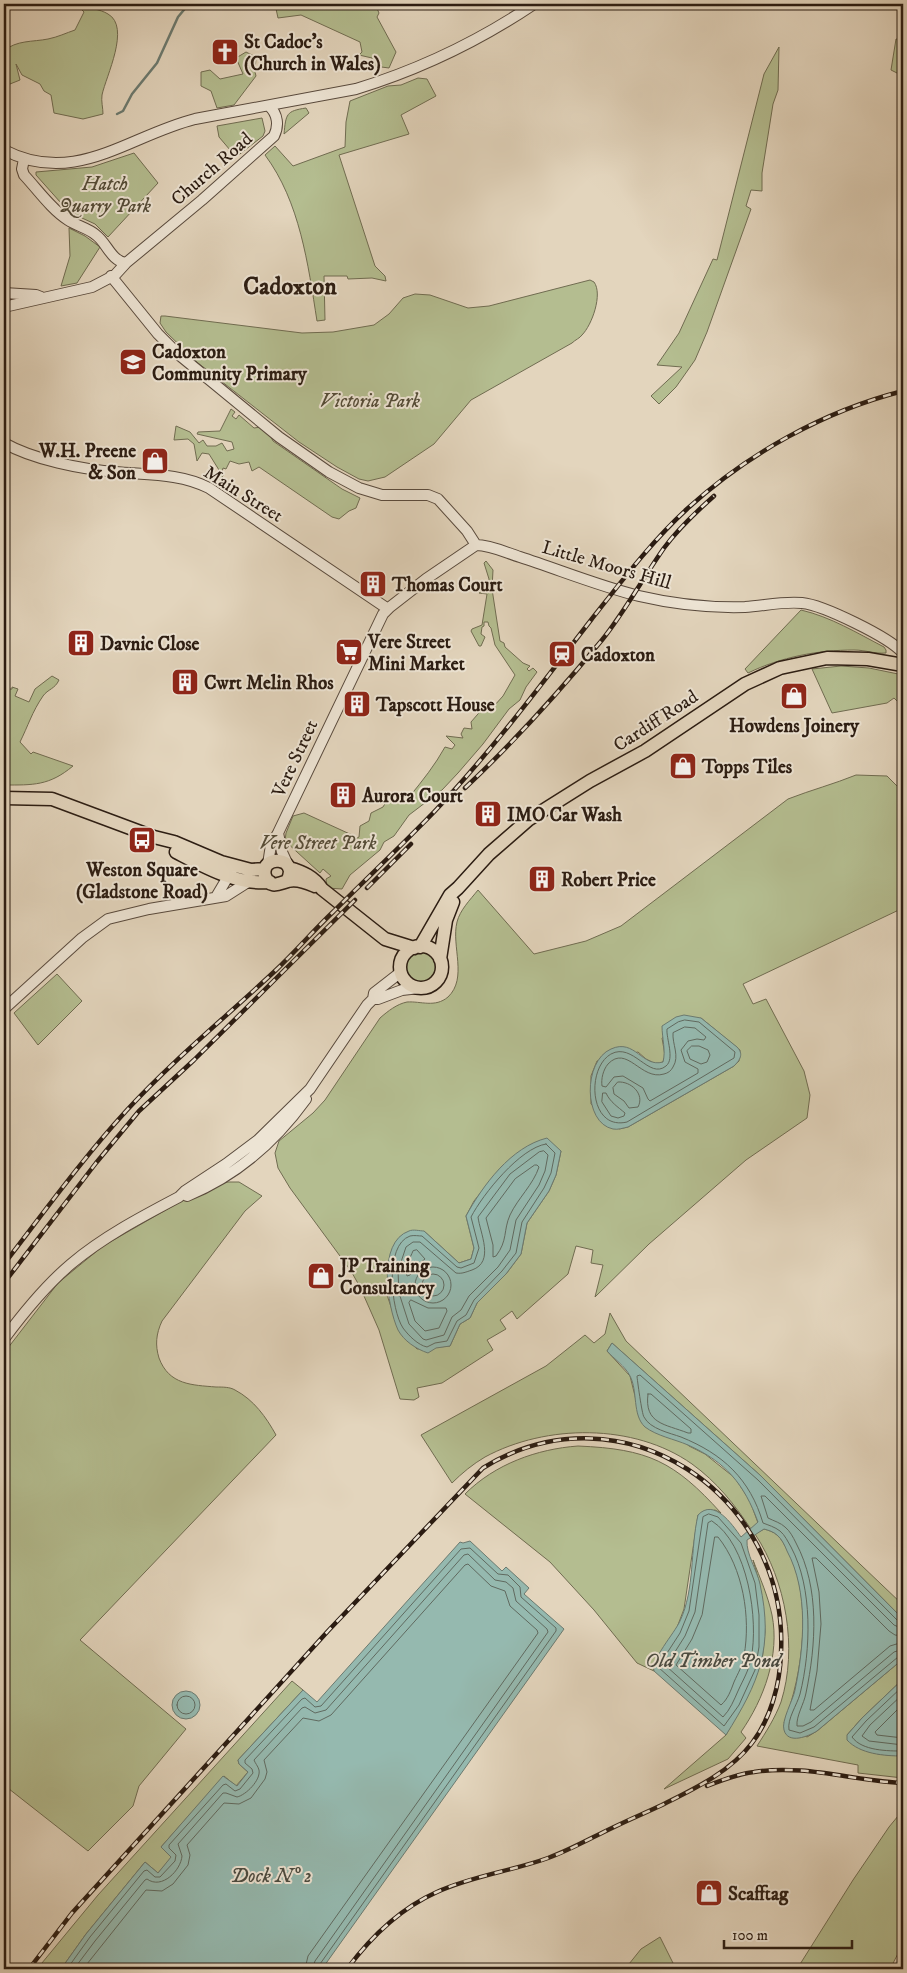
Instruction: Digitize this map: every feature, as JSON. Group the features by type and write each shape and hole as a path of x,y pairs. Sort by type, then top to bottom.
{"main road":[{"name":"Cardiff Road","path":"417,947 450,894 458,888 489,854 528,820 590,781 644,751 737,689 765,674 794,664 827,658 868,659 903,665"},
{"path":"4,798 52,800 154,837 174,842 237,867 251,870 267,866 278,860 288,871 310,876 317,881 322,889 385,938 430,949 440,959 442,969 437,981 426,988 419,988 407,983 385,938"},
{"path":"154,837 190,859 227,876 248,882 270,882 279,885 288,871"},
{"path":"267,866 266,876 270,882"},
{"name":"Cardiff Road","path":"440,959 446,920 458,888"},
{"path":"400,969 404,955 417,947"}],"street":[{"path":"4,150 24,159 49,164 88,159 114,151 172,125 347,91 381,81 480,38 534,4"},
{"name":"Church Road","path":"4,307 92,287 120,271 126,263 209,194 274,136 278,124 275,111 269,106"},
{"path":"24,159 22,172 68,220 88,229 101,239 113,257 121,263 126,263"},
{"path":"113,257 111,276 164,340 233,401 279,437 329,472 352,485 374,493 395,496 434,496 445,504 476,545"},
{"name":"Church Road","path":"4,293 42,297"},
{"name":"Main Street","path":"4,444 33,455 69,464 115,472 185,478 199,483 388,609"},
{"name":"Vere Street","path":"267,866 270,845 278,833 383,614 476,545"},
{"name":"Little Moors Hill","path":"476,545 500,551 623,592 649,598 711,606 745,607 795,603 806,604 854,623 893,644 903,653"},
{"path":"278,833 288,871"},
{"path":"216,897 230,871 237,867"},
{"path":"4,1009 82,938 108,919 149,909 226,896 248,882"},
{"path":"4,1339 43,1290 84,1253 120,1229 179,1197 185,1190 226,1164 258,1140 310,1089 373,999 374,993 400,969"},
{"path":"373,999 402,990 419,988"}],"green space":[{"path":"275,4 375,4 379,13 377,17 396,52 389,68 374,66 372,58 359,55 362,52 360,42 301,15 278,18"},
{"path":"78,6 105,12 115,20 117,29 115,52 102,95 103,114 83,119 54,113 51,95 44,91 40,84 22,75 16,64 20,80 5,86 4,51 19,43 52,38 75,30 84,12"},
{"path":"896,39 903,40 903,76 891,70"},
{"path":"779,47 778,90 773,104 762,173 762,191 751,190 746,206 751,209 707,332 695,360 676,387 659,404 651,396 682,367 657,365 679,333 713,259 717,260 764,74"},
{"path":"246,52 256,57 256,76 234,105 217,108 211,91 201,86 201,72 210,70 220,79 243,74 236,58"},
{"path":"418,78 427,79 436,96 401,115 409,134 339,155 375,266 385,276 386,281 372,278 348,279 347,276 324,276 325,320 317,321 301,234 287,193 265,155 275,146 293,166 345,147 346,122 350,101 388,86 401,85"},
{"path":"306,108 309,113 284,134 288,115 291,112"},
{"path":"262,118 265,131 263,136 236,157 219,137 217,126"},
{"name":"Hatch Quarry Park","path":"134,153 158,183 108,237 95,224 69,212 36,175 36,172 92,167"},
{"path":"69,228 85,236 100,247 77,283 61,286 70,256"},
{"name":"Victoria Park","path":"590,280 594,282 596,287 597,301 593,317 580,337 471,400 434,444 385,477 368,481 359,479 337,467 299,442 198,363 166,332 160,323 161,316 165,316 302,333 333,332 374,325 389,314 403,298 415,294 430,295 468,308 489,306"},
{"path":"231,409 235,412 232,416 236,419 239,415 254,428 261,427 273,441 342,489 360,498 356,508 339,519 332,517 259,467 252,471 249,462 239,464 230,461 226,469 223,468 222,472 224,475 219,480 216,474 219,470 209,454 202,453 197,461 194,444 188,439 174,440 176,426 190,432 199,443 203,440 207,446 216,446 222,443 227,451 234,449 232,442 197,434 198,432 220,431"},
{"name":"Vere Street Park","path":"486,561 493,570 492,589 500,641 523,663 530,666 527,669 529,671 533,668 537,672 526,687 520,700 509,709 483,744 442,790 409,815 394,836 384,842 380,850 350,875 342,889 327,888 326,879 331,876 323,869 320,873 285,841 293,816 304,813 352,835 345,845 359,837 360,826 369,821 371,813 383,807 392,792 410,796 445,747 452,749 455,745 446,736 463,738 461,734 464,728 472,729 471,722 484,707 494,706 503,696 515,675 495,645 488,622 484,622 482,627 481,634 485,637 481,646 479,646 471,631 482,625 487,594 479,593 488,587 489,579 484,563"},
{"path":"801,610 823,617 854,631 884,647 886,653 854,650 813,653 773,663 748,673 745,669"},
{"path":"841,666 869,668 903,675 903,707 894,698 887,703 832,713 812,669"},
{"path":"52,676 59,680 39,702 20,742 31,754 33,752 73,766 48,781 24,785 4,785 4,686 9,687 9,689 12,689 12,687 18,689 15,696 29,702 35,689"},
{"path":"856,775 887,776 900,789 903,786 903,908 743,984 753,1004 766,999 804,1071 810,1095 807,1118 746,1160 649,1244 595,1297 603,1265 591,1263 593,1250 576,1246 568,1274 517,1319 512,1311 500,1320 506,1329 487,1340 493,1350 442,1383 417,1388 419,1397 414,1400 400,1399 379,1330 360,1287 351,1271 290,1188 278,1168 275,1153 279,1141 313,1113 325,1100 383,1015 403,1003 433,1003 448,997 457,981 456,931 458,918 478,890 534,954 586,941 621,926 788,799","holes":["701,1018 740,1050 739,1061 734,1066 628,1127 619,1129 591,1104 591,1076 597,1061 638,1052 656,1064 663,1062 665,1055 662,1038","561,1151 556,1175 549,1191 527,1223 521,1254 506,1274 477,1303 470,1318 460,1324 450,1346 417,1349 399,1330 387,1295 424,1231 459,1263 471,1259 474,1248 466,1216 474,1201 502,1166"]},
{"path":"421,952 427,953 435,961 435,973 427,981 421,982 415,981 407,973 406,967 407,961 415,953"},
{"path":"57,974 82,1001 38,1045 14,1013"},
{"path":"239,1182 262,1196 245,1211 162,1321 158,1330 158,1353 163,1367 175,1379 190,1384 229,1388 242,1394 259,1410 276,1435 80,1640 186,1729 139,1786 133,1806 88,1851 4,1785 4,1353 58,1283 103,1246 185,1199 216,1185"},
{"path":"610,1313 626,1341 903,1605 903,1619 761,1476 612,1343 607,1351 630,1376 636,1400 689,1446 705,1454 735,1478 750,1501 758,1523 751,1529 724,1494 692,1464 669,1451 644,1441 617,1435 590,1433 562,1434 535,1438 509,1446 485,1457 452,1483 421,1435 546,1366 585,1335 594,1343 605,1334"},
{"path":"578,1446 623,1450 658,1461 689,1481 721,1513 715,1510 698,1515 684,1609 676,1630 653,1667 654,1671 637,1663 594,1610 550,1562 465,1494 490,1474 517,1460 547,1451"},
{"path":"764,1529 776,1534 788,1551 796,1570 801,1591 803,1614 800,1660 791,1704 784,1723 807,1737 817,1731 903,1659 903,1679 847,1735 878,1754 903,1756 903,1778 858,1773 858,1765 757,1746 781,1702 788,1660 786,1615 781,1594 775,1572 755,1534"},
{"path":"753,1560 764,1587 772,1615 774,1646 772,1661 763,1691 741,1732 746,1738 728,1759 664,1789 726,1735 762,1661 765,1632 764,1615 759,1582"},
{"path":"292,1681 303,1690 238,1760 239,1764 248,1772 236,1786 224,1776 161,1847 172,1857 158,1873 145,1862 86,1934 61,1969 37,1969 98,1895"},
{"path":"903,1810 903,1944 890,1969 797,1969 853,1880 889,1827"},
{"path":"660,1937 676,1969 625,1969 641,1949"}],"water":[{"path":"684,1015 701,1018 737,1047 741,1055 738,1061 734,1066 628,1127 613,1129 603,1124 596,1116 590,1091 591,1078 595,1066 602,1056 611,1049 626,1047 649,1061 663,1062 662,1026 676,1017"},
{"path":"547,1138 561,1151 556,1175 549,1191 527,1223 521,1254 506,1274 477,1303 470,1318 460,1324 450,1346 436,1348 428,1353 415,1347 398,1330 394,1319 387,1276 392,1248 399,1237 409,1231 424,1231 459,1263 471,1259 474,1248 466,1216 473,1204 490,1180 510,1158 534,1143"},
{"name":"Old Timber Pond","path":"612,1343 761,1476 903,1619 903,1659 817,1731 804,1737 794,1738 786,1735 784,1730 786,1716 795,1690 801,1656 802,1602 794,1567 782,1541 774,1533 764,1529 747,1540 748,1551 759,1579 764,1607 764,1646 761,1664 747,1698 726,1735 654,1671 656,1660 680,1621 685,1609 698,1515 710,1509 716,1511 728,1520 741,1537 758,1522 753,1508 740,1485 723,1467 688,1445 655,1433 645,1427 638,1416 634,1389 628,1372 607,1351"},
{"name":"Dock Nº 2","path":"470,1541 502,1571 506,1567 529,1588 524,1594 564,1629 322,1969 61,1969 86,1934 145,1862 158,1873 171,1857 161,1847 223,1776 237,1786 248,1772 239,1764 238,1760 303,1690 317,1702 460,1542"},
{"path":"903,1679 903,1756 873,1753 852,1745 847,1740 847,1735"},
{"path":"186,1691 196,1695 200,1705 196,1715 186,1719 176,1715 172,1705 176,1695"}],"waterway":[{"path":"117,114 123,111 132,94 157,63 178,17 188,5"},
{"path":"901,1969 903,1965"}],"railway":[{"path":"4,1264 79,1166 127,1110 181,1056 283,963 422,825 455,789 515,718 625,577 687,509 735,470 788,437 844,410 903,391"},
{"path":"465,788 519,735 553,698 602,640 669,541 714,496"},
{"path":"367,888 411,844"},
{"path":"4,1283 96,1163 139,1111 194,1060 355,900"},
{"path":"29,1969 72,1913 328,1631 483,1468 536,1445 589,1438 640,1447 687,1469 727,1502 757,1545 776,1596 781,1653 779,1677 769,1712 759,1733 733,1763 711,1779 662,1805 556,1855 534,1863 450,1886 411,1906 376,1935 347,1969"},
{"path":"707,1786 742,1774 773,1770 810,1771 903,1783"}],"place":[{"name":"St Cadoc's (Church in Wales)","path":"225,52"},
{"name":"Cadoxton Community Primary","path":"133,362"},
{"name":"W.H. Preene & Son","path":"155,461"},
{"name":"Thomas Court","path":"373,584"},
{"name":"Davnic Close","path":"81,643"},
{"name":"Vere Street Mini Market","path":"349,652"},
{"name":"Cadoxton","path":"562,654"},
{"name":"Cwrt Melin Rhos","path":"185,682"},
{"name":"Howdens Joinery","path":"794,696"},
{"name":"Tapscott House","path":"357,704"},
{"name":"Topps Tiles","path":"683,766"},
{"name":"Aurora Court","path":"343,795"},
{"name":"IMO Car Wash","path":"488,814"},
{"name":"Weston Square (Gladstone Road)","path":"142,840"},
{"name":"Robert Price","path":"542,879"},
{"name":"JP Training Consultancy","path":"321,1276"},
{"name":"Scafftag","path":"709,1893"}],"district":[{"name":"Cadoxton","path":"290,286"}]}
